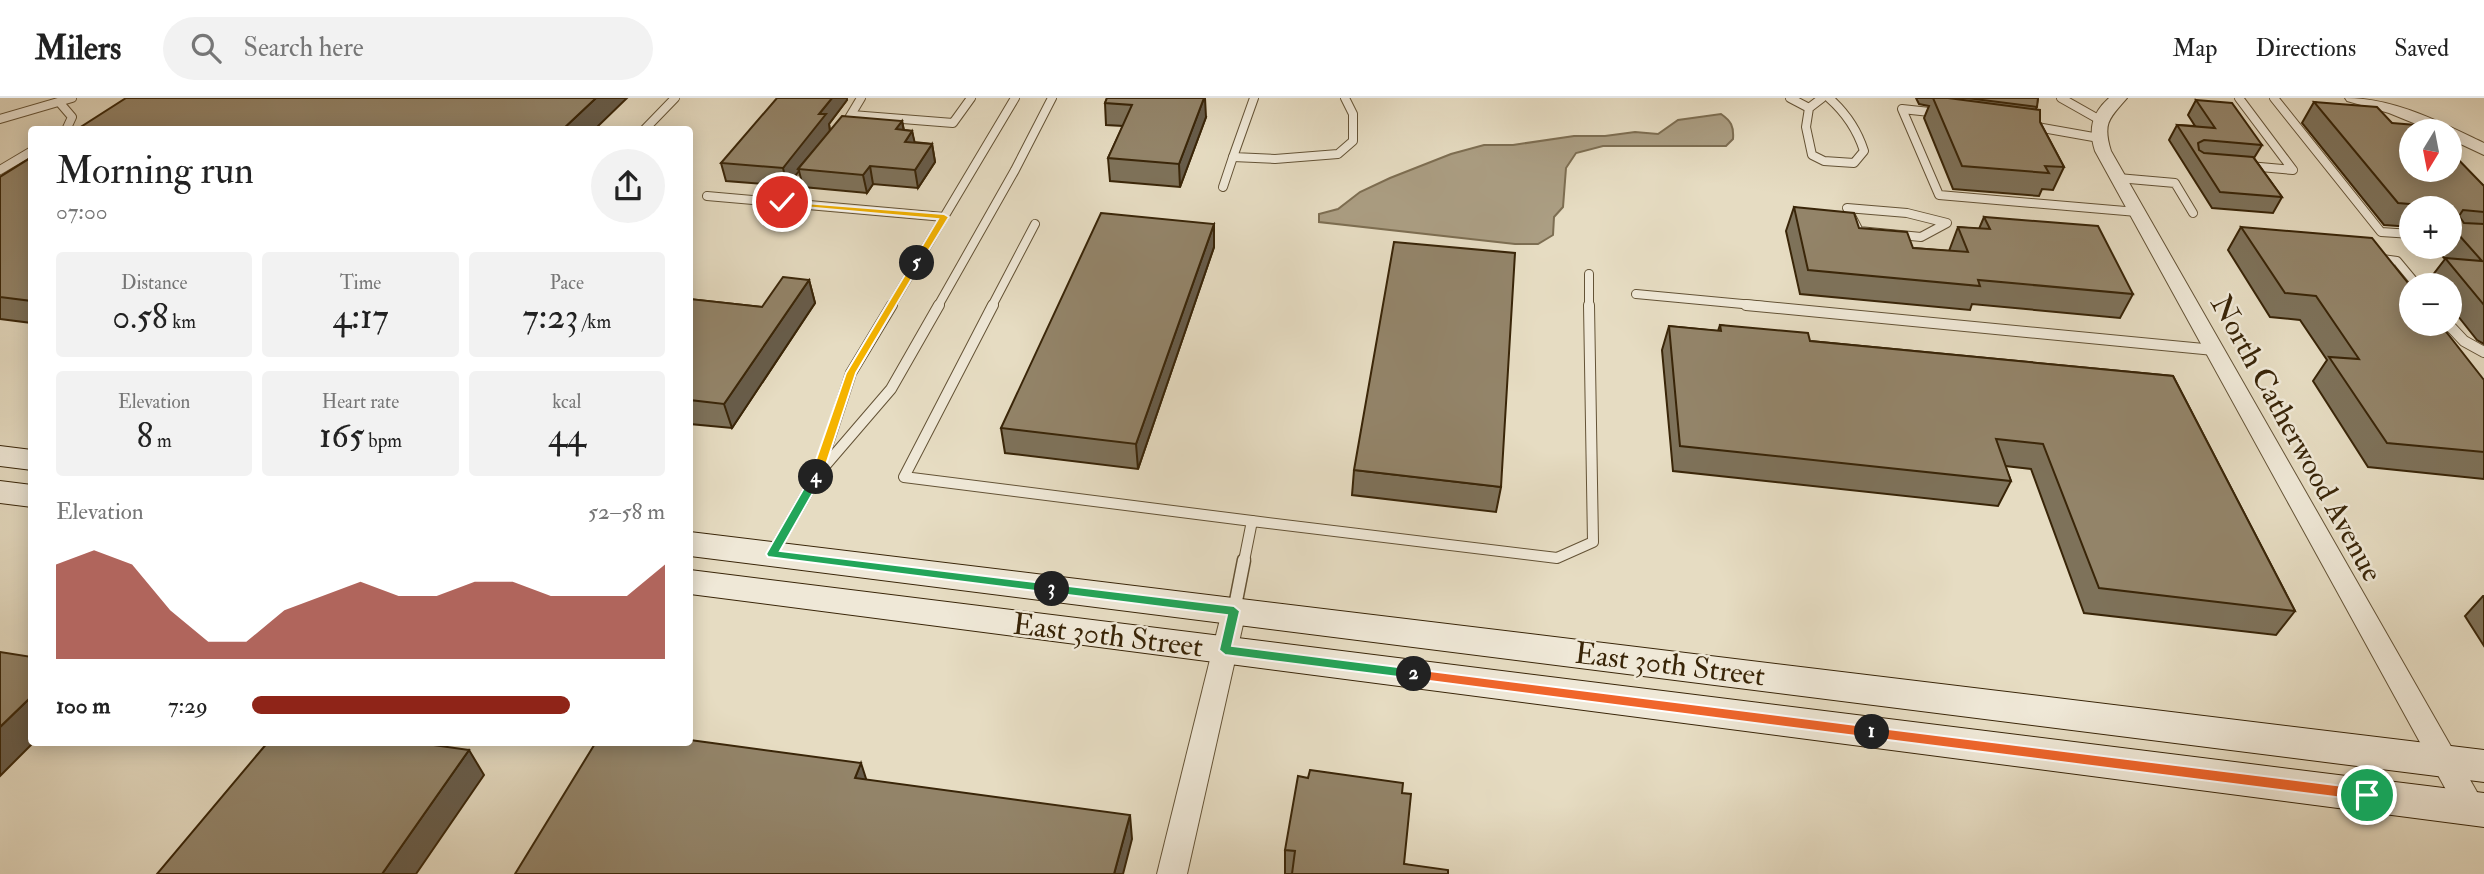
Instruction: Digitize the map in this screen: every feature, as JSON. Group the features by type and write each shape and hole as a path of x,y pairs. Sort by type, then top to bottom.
{"main road":[{"path":"0,456 28,460"},
{"path":"0,492 28,496"},
{"name":"East 30th Street","path":"693,544 2484,766"},
{"name":"East 30th Street","path":"693,582 2477,809"}],"street":[{"path":"2099,129 2105,110 2119,98"},
{"path":"2353,98 2417,119"},
{"name":"North Catherwood Avenue","path":"2099,129 2118,178 2442,761 2477,809"},
{"path":"2462,139 2484,150"},
{"path":"1172,874 1234,611"}],"lane":[{"path":"0,119 72,98"},
{"path":"648,126 675,98"},
{"path":"844,125 861,98"},
{"path":"852,115 953,123 971,98"},
{"path":"818,474 851,373 1015,98"},
{"path":"772,554 818,474 891,389 1052,98"},
{"path":"1223,187 1254,98"},
{"path":"1233,157 1275,159 1338,154 1353,141 1353,114 1345,98"},
{"path":"1790,98 1809,108"},
{"path":"1822,98 1809,108 1806,127 1812,155 1825,161 1854,163 1864,151 1861,139 1841,108 1829,98"},
{"path":"2061,98 2099,129"},
{"path":"2237,166 2293,170 2239,98"},
{"path":"2274,98 2381,232 2399,233"},
{"path":"60,103 72,117 68,126"},
{"path":"1955,115 1902,109 1939,195 2137,212"},
{"path":"2020,124 2099,129"},
{"path":"0,170 28,153"},
{"path":"782,202 813,164"},
{"path":"2118,178 2175,183 2193,213"},
{"path":"707,196 944,217"},
{"path":"1847,208 1907,213 1947,223 1921,237 1858,232 1847,208"},
{"path":"1035,224 904,477 1557,558 1593,542 1589,274"},
{"path":"2370,268 2362,257 2397,261 2407,273"},
{"path":"1636,294 2214,350"},
{"path":"2458,336 2474,349 2484,352"},
{"path":"1234,611 1252,521"}],"shaded area":[{"path":"1721,114 1733,131 1733,139 1726,146 1603,146 1576,153 1566,168 1563,207 1554,217 1553,235 1538,244 1515,244 1319,222 1319,214 1338,209 1360,192 1390,178 1451,154 1484,145 1513,145 1574,136 1635,132 1658,134 1678,120"}],"building":[{"path":"126,98 596,98 566,126 82,126"},
{"path":"777,98 832,98 819,114 826,114 783,168 721,163"},
{"path":"1107,98 1204,98 1179,164 1108,158 1132,105 1105,103"},
{"path":"1933,98 2040,110 2040,122 2064,167 2045,166 2049,173 1962,166"},
{"path":"1967,98 2038,98 2037,107"},
{"path":"2196,100 2232,103 2262,145 2204,140 2198,143 2199,150 2204,153 2253,157 2282,197 2220,192 2177,125 2215,128"},
{"path":"2314,102 2377,107 2392,123 2399,124 2399,182 2462,182 2462,163 2484,186 2484,212 2462,212 2462,196 2399,196 2398,203"},
{"path":"842,116 902,121 896,129 912,131 905,142 932,144 915,170 870,166 863,175 798,169"},
{"path":"28,160 28,300 0,297 0,177"},
{"path":"1794,207 1854,213 1859,228 1907,232 1913,248 1968,252 1958,227 1990,229 1984,217 2098,226 2133,294 1978,280 1980,286 1808,270"},
{"path":"1101,213 1214,224 1136,444 1001,428"},
{"path":"2462,220 2464,223 2484,224 2484,305 2462,278 2462,273 2457,273 2446,259 2482,261 2462,238"},
{"path":"2241,227 2372,238 2400,273 2399,336 2449,336 2484,380 2484,452 2387,443 2329,357 2359,359 2316,296 2285,293"},
{"path":"1394,242 1515,253 1501,487 1354,470"},
{"path":"783,277 809,280 724,404 693,400 693,299 762,307"},
{"path":"1720,325 1808,333 1810,341 2173,376 2295,611 2099,588 2043,444 1996,439 2011,481 1680,446 1669,326 1721,331"},
{"path":"0,652 28,656 28,700 0,727"},
{"path":"693,740 861,763 855,778 1130,815 1114,874 515,874 594,746 693,746"},
{"path":"265,746 440,746 469,750 382,874 157,874"},
{"path":"1310,770 1403,783 1402,793 1411,794 1404,864 1448,870 1448,874 1292,874 1295,851 1285,850 1298,776 1308,778"}],"route":[{"path":"782,202 944,217 851,373 818,474 772,554 1234,611 1225,650 2367,795"}]}
